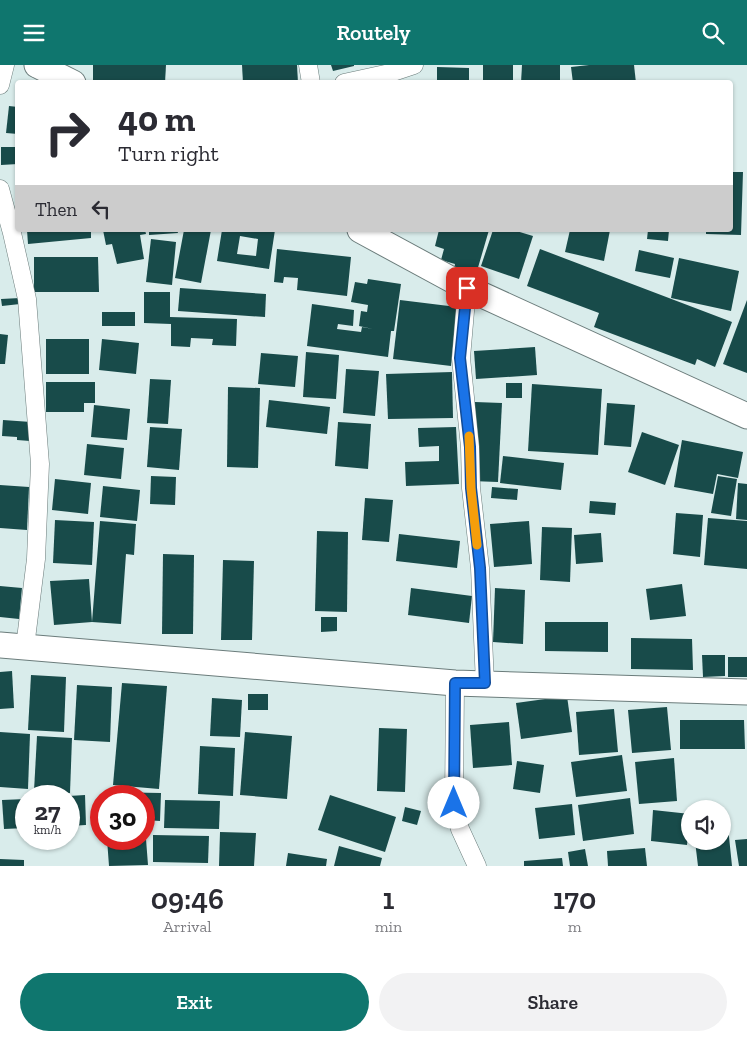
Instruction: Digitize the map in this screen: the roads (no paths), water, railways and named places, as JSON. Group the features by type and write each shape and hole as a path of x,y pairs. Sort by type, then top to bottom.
{"street":[{"path":"0,85 5,65"},
{"path":"37,65 67,80"},
{"path":"308,65 310,80"},
{"path":"358,80 390,73 414,65"},
{"path":"0,189 27,299 40,463 36,559 25,647"},
{"path":"364,232 467,288 747,416"},
{"path":"467,288 460,358 470,447 471,488 480,568 485,683"},
{"path":"0,645 455,683 747,692"},
{"path":"455,683 454,803 460,829 476,866"}]}
